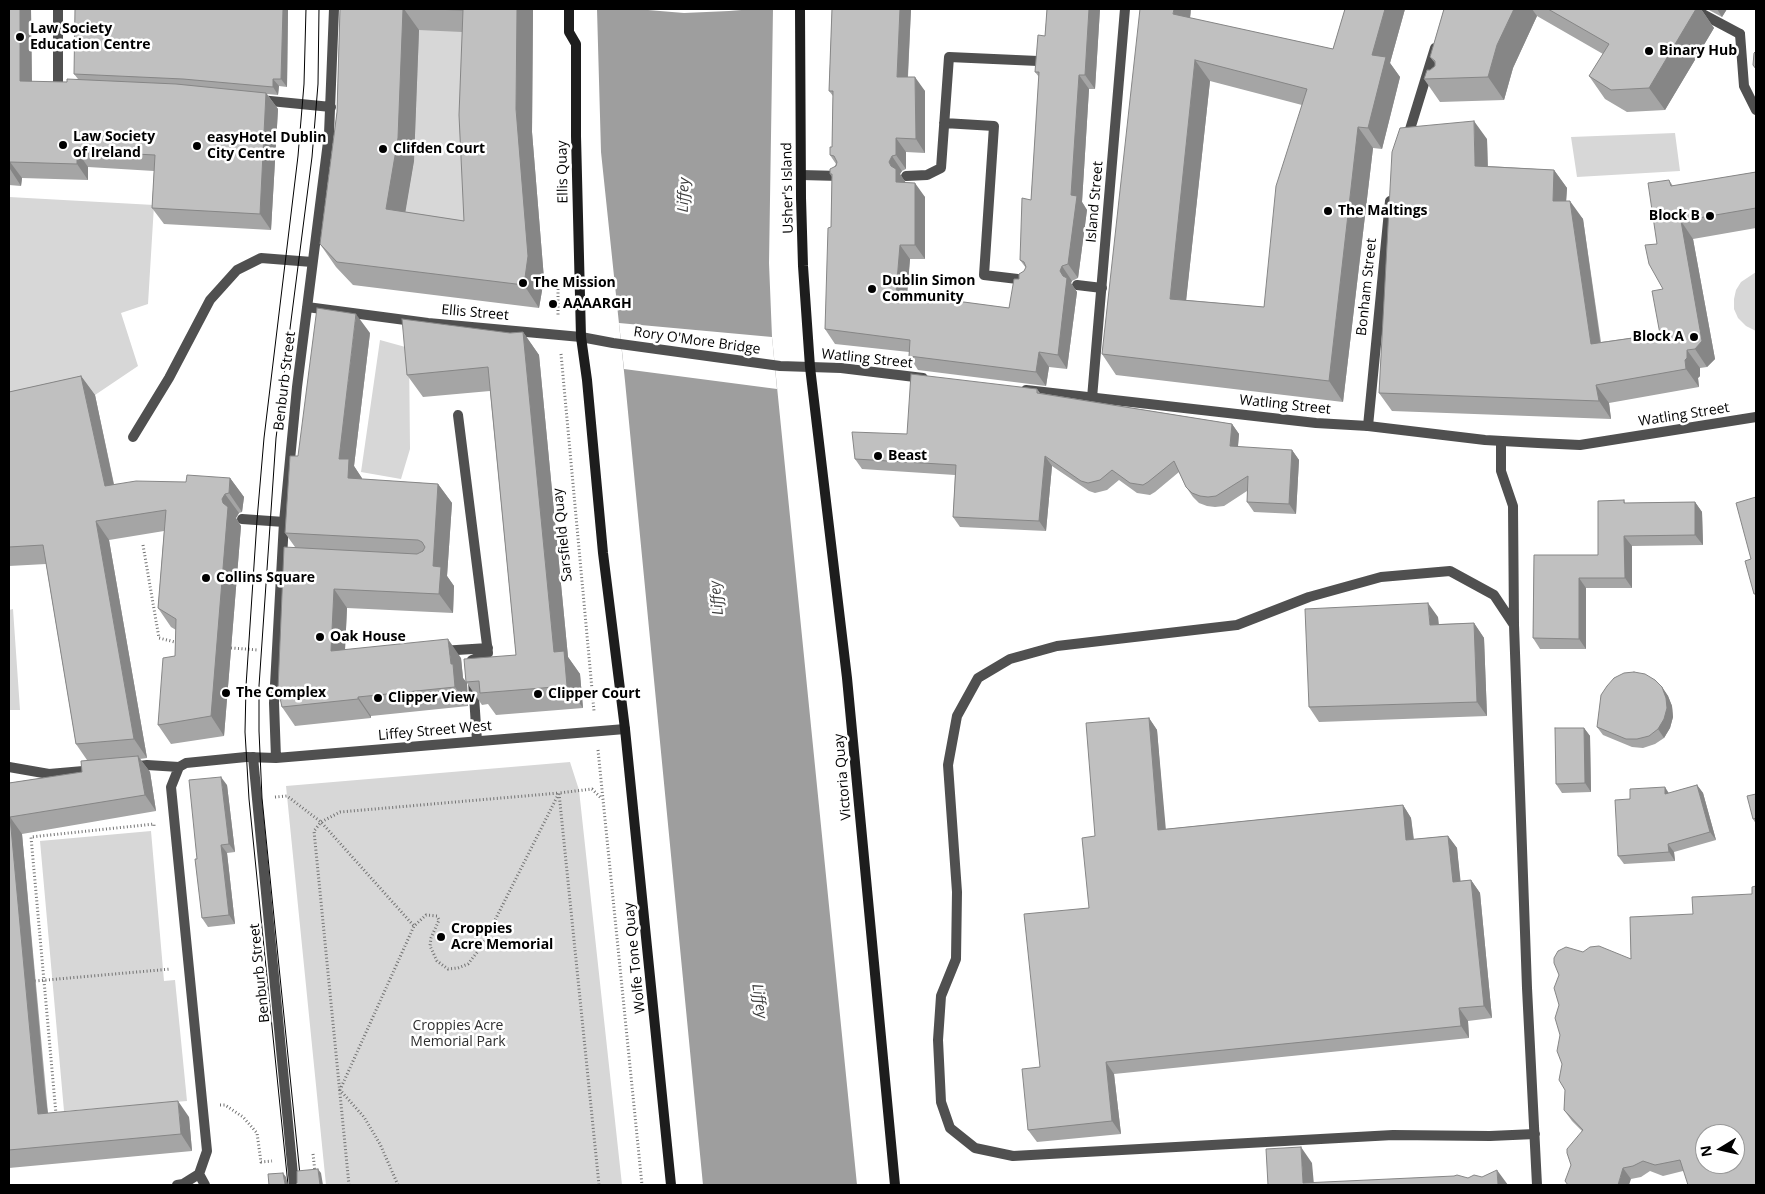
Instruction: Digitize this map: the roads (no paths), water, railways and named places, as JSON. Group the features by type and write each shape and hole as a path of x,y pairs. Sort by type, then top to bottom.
{"main road":[{"name":"Ellis Quay","path":"569,9 569,32 576,44 576,136 581,337"},
{"name":"Usher's Island","path":"800,9 801,175 804,274 810,367"},
{"path":"581,337 625,729"},
{"name":"Victoria Quay","path":"810,367 847,678 895,1185"},
{"name":"Wolfe Tone Quay","path":"625,729 671,1185"}],"street":[{"path":"58,9 58,87 78,88"},
{"name":"Benburb Street","path":"276,758 274,703 284,522 292,432 329,134 334,9"},
{"name":"Island Street","path":"1092,398 1125,9"},
{"path":"1693,9 1740,34 1744,86 1756,110"},
{"path":"1403,151 1439,36"},
{"path":"906,176 927,175 941,168 948,57 1038,61"},
{"path":"1425,81 1438,84"},
{"path":"245,99 331,106"},
{"path":"944,123 994,126 984,275 1029,280"},
{"path":"801,175 840,176"},
{"name":"Bonham Street","path":"1368,426 1392,188"},
{"path":"133,437 169,378 210,300 237,270 261,258 312,262"},
{"path":"1077,286 1102,288"},
{"name":"Ellis Street","path":"307,307 428,323 581,337"},
{"name":"Rory O'More Bridge","path":"581,337 780,366 810,367"},
{"name":"Watling Street","path":"810,367 841,368 938,380"},
{"name":"Watling Street","path":"1015,389 1306,422 1368,426 1501,441 1580,444 1624,439 1756,417"},
{"path":"458,415 488,648 488,653 472,660 477,742"},
{"path":"1501,441 1501,471 1513,506 1514,625 1527,988 1537,1185"},
{"path":"242,519 284,522"},
{"path":"282,558 293,559"},
{"path":"1514,625 1494,595 1450,571 1381,576 1309,597 1237,625 1057,646 1010,659 978,678 958,716 948,765 957,892 956,959 941,996 939,1058 941,1102 950,1128 975,1148 1013,1156 1393,1135 1490,1136 1535,1134"},
{"path":"430,652 488,648"},
{"name":"Liffey Street West","path":"9,767 49,774 147,766 179,767 186,763 250,757 276,758 625,729"},
{"name":"Benburb Street","path":"250,757 294,1185"},
{"path":"177,1185 183,1184 199,1174 207,1151 171,787 179,767"},
{"path":"199,1174 205,1185"}],"water":[{"name":"Liffey","path":"597,9 773,9 769,263 772,337 857,1185 703,1185 601,152"}],"tram line":[{"path":"288,1185 249,799 245,732 246,686 257,520 264,438 298,156 304,84 306,9"},
{"path":"301,1185 262,798 259,686 276,438 312,157 318,84 319,9"}],"place":[{"name":"Law Society Education Centre","path":"20,37"},
{"name":"Binary Hub","path":"1649,51"},
{"name":"Law Society of Ireland","path":"63,145"},
{"name":"easyHotel Dublin City Centre","path":"197,146"},
{"name":"Clifden Court","path":"383,149"},
{"name":"The Maltings","path":"1328,211"},
{"name":"Block B","path":"1710,216"},
{"name":"The Mission","path":"523,283"},
{"name":"Dublin Simon Community","path":"872,289"},
{"name":"AAAARGH","path":"553,304"},
{"name":"Block A","path":"1694,337"},
{"name":"Beast","path":"878,456"},
{"name":"Collins Square","path":"206,578"},
{"name":"Oak House","path":"320,637"},
{"name":"The Complex","path":"226,693"},
{"name":"Clipper Court","path":"538,694"},
{"name":"Clipper View","path":"378,698"},
{"name":"Croppies Acre Memorial","path":"441,937"}],"park label":[{"name":"Croppies Acre Memorial Park","path":"458,1034"}]}
